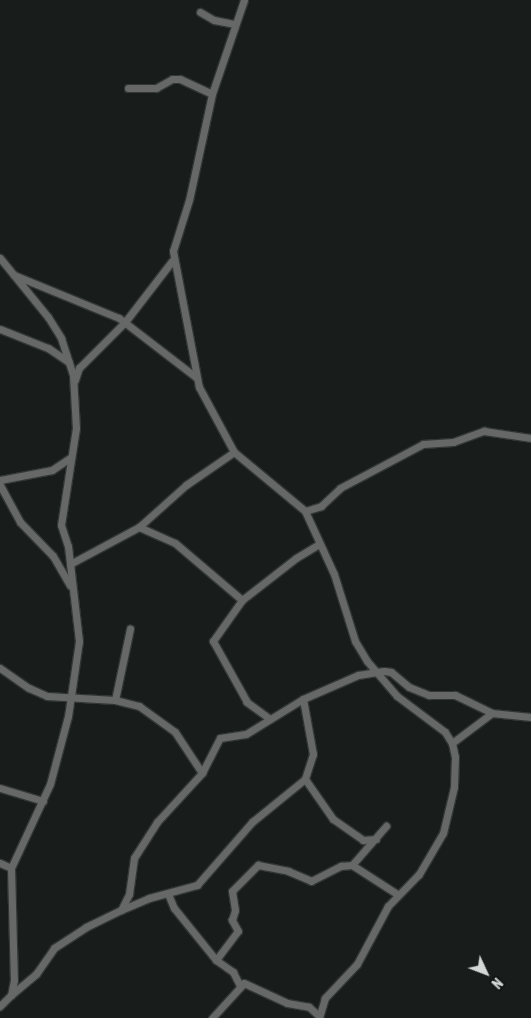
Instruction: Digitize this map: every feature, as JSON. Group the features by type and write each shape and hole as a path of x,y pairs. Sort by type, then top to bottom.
{"street":[{"path":"74,386 79,368 125,322 172,261 212,94 234,24 244,0"},
{"path":"200,12 214,20 234,24"},
{"path":"128,88 156,88 172,79 180,78 212,94"},
{"path":"0,258 48,317 61,338 74,386 76,428 61,525 70,564 71,589 79,641 71,699 44,801 11,868 15,954 11,995"},
{"path":"172,261 197,378 234,452 305,510 334,574 355,641 397,696 437,725 452,743 454,787 443,833 419,874 397,894 357,964 325,998 319,1017 309,1007 287,1003 249,984 240,986 212,1018"},
{"path":"12,275 125,322 197,378"},
{"path":"0,328 48,348 69,362 76,364 86,360"},
{"path":"305,510 321,506 340,488 424,444 453,442 484,431 531,438"},
{"path":"70,564 139,527 186,485 234,452"},
{"path":"0,480 52,470 70,458"},
{"path":"0,485 20,522 53,556 71,589"},
{"path":"139,527 176,543 242,600"},
{"path":"270,719 247,702 224,656 214,645 218,631 242,600 296,558 319,544"},
{"path":"115,700 130,629"},
{"path":"0,668 29,688 47,696 71,699 115,700 139,706 174,732 202,773"},
{"path":"120,910 129,894 134,858 157,822 202,773 217,740 246,734 303,699 358,675 377,671 391,672 409,687 430,695 455,696 492,713 531,717"},
{"path":"0,1006 36,974 54,948 120,910 197,885 252,822 305,779 313,754 303,699"},
{"path":"452,743 492,713"},
{"path":"305,779 333,819 363,840 376,839"},
{"path":"0,788 44,801"},
{"path":"352,865 386,826"},
{"path":"0,863 11,868"},
{"path":"216,960 238,931 232,920 235,910 232,891 252,869 261,865 311,881 341,866 352,865 397,894"},
{"path":"129,894 134,905"},
{"path":"168,894 174,908 216,960 233,972 240,986"}]}
